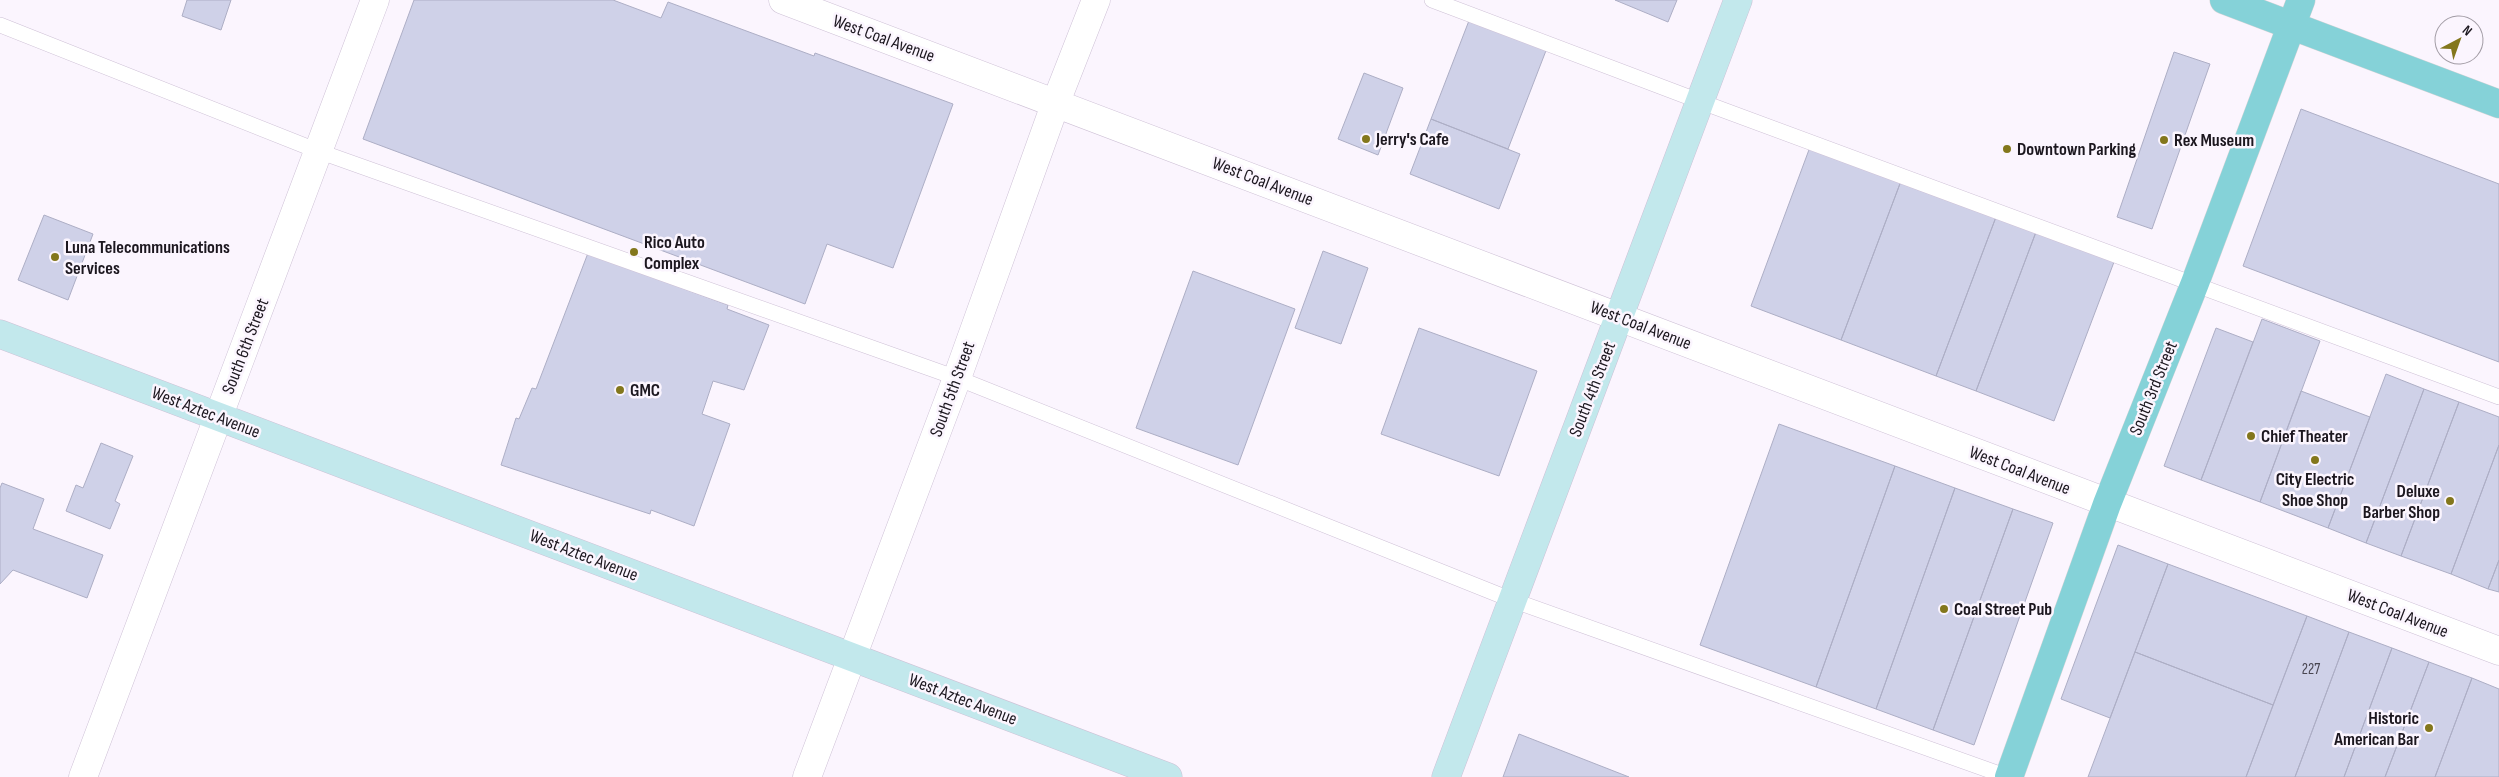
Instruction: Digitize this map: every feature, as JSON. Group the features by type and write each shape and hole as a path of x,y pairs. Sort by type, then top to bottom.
{"main road":[{"name":"South 4th Street","path":"1446,777 1738,0"},
{"path":"2224,0 2499,104"},
{"name":"South 3rd Street","path":"2008,777 2107,504 2195,283 2301,0"},
{"name":"West Aztec Avenue","path":"0,334 1168,777"}],"street":[{"name":"South 6th Street","path":"83,777 375,0"},
{"name":"West Coal Avenue","path":"783,0 1056,102 2107,504 2499,651"},
{"name":"South 5th Street","path":"807,777 957,378 1056,102 1096,0"}],"lane":[{"path":"1432,0 2499,396"},
{"path":"0,25 318,150 957,378 1512,600 2008,777"}],"building":[{"path":"187,0 231,0 221,30 182,16"},
{"path":"414,0 613,0 661,18 668,2 814,56 815,53 953,104 893,268 827,244 805,304 363,139"},
{"path":"1615,0 1677,0 1668,22"},
{"path":"1470,18 1547,48 1508,149 1431,119"},
{"name":"Rex Museum","path":"2174,52 2210,64 2152,229 2117,217"},
{"path":"1364,73 1403,88 1378,155 1338,139"},
{"path":"2301,109 2499,184 2499,362 2243,266"},
{"path":"1431,119 1520,154 1499,209 1410,174"},
{"path":"1810,147 1901,181 1841,340 1751,306"},
{"path":"1901,181 1996,217 1936,376 1841,340"},
{"name":"Luna Telecommunications Services","path":"44,215 93,234 68,300 18,280"},
{"path":"1996,217 2036,232 1976,391 1936,376"},
{"path":"2036,232 2114,262 2054,421 1976,391"},
{"path":"1323,251 1368,268 1341,344 1295,328"},
{"name":"GMC","path":"588,253 728,305 727,309 769,325 744,390 713,381 702,414 730,424 694,526 651,510 650,514 501,465 516,418 519,419 532,388 536,389"},
{"path":"1193,271 1295,309 1238,465 1136,428"},
{"name":"Chief Theater","path":"2262,319 2320,341 2260,502 2201,480"},
{"path":"1419,328 1537,371 1499,476 1381,434"},
{"path":"2216,328 2253,342 2201,480 2164,466"},
{"path":"2386,374 2424,389 2366,543 2328,528"},
{"path":"2424,389 2459,402 2401,556 2366,543"},
{"name":"City Electric Shoe Shop","path":"2301,391 2370,417 2328,528 2260,502"},
{"name":"Deluxe Barber Shop","path":"2459,402 2499,417 2499,445 2451,574 2401,556"},
{"path":"1779,424 1895,466 1816,687 1700,645"},
{"path":"101,443 133,456 115,501 120,504 110,529 66,511 76,485 83,488"},
{"path":"2499,445 2499,560 2488,589 2451,574"},
{"path":"1895,466 1955,488 1876,709 1816,687"},
{"path":"2,483 44,499 33,529 103,555 87,598 13,570 0,584 0,488"},
{"name":"Coal Street Pub","path":"1955,488 2013,509 1933,730 1876,709"},
{"path":"2013,509 2053,523 1974,745 1933,730"},
{"path":"2118,545 2168,564 2110,718 2061,699"},
{"path":"2499,560 2499,592 2488,589"},
{"path":"2168,564 2307,616 2273,705 2135,652"},
{"path":"2307,616 2349,632 2295,777 2246,777"},
{"path":"2349,632 2392,648 2344,777 2295,777"},
{"path":"2392,648 2429,662 2385,777 2344,777"},
{"path":"2135,652 2273,705 2246,777 2088,777"},
{"name":"Historic American Bar","path":"2429,662 2472,678 2435,777 2385,777"},
{"path":"2472,678 2499,689 2499,777 2435,777"},
{"path":"1519,734 1629,777 1503,777"}],"place":[{"name":"Jerry's Cafe","path":"1366,139"},
{"name":"Rex Museum","path":"2164,140"},
{"name":"Downtown Parking","path":"2007,149"},
{"name":"Rico Auto Complex","path":"634,252"},
{"name":"Luna Telecommunications Services","path":"55,257"},
{"name":"GMC","path":"620,390"},
{"name":"Chief Theater","path":"2251,436"},
{"name":"City Electric Shoe Shop","path":"2315,460"},
{"name":"Deluxe Barber Shop","path":"2450,501"},
{"name":"Coal Street Pub","path":"1944,609"},
{"name":"Historic American Bar","path":"2429,728"}]}
